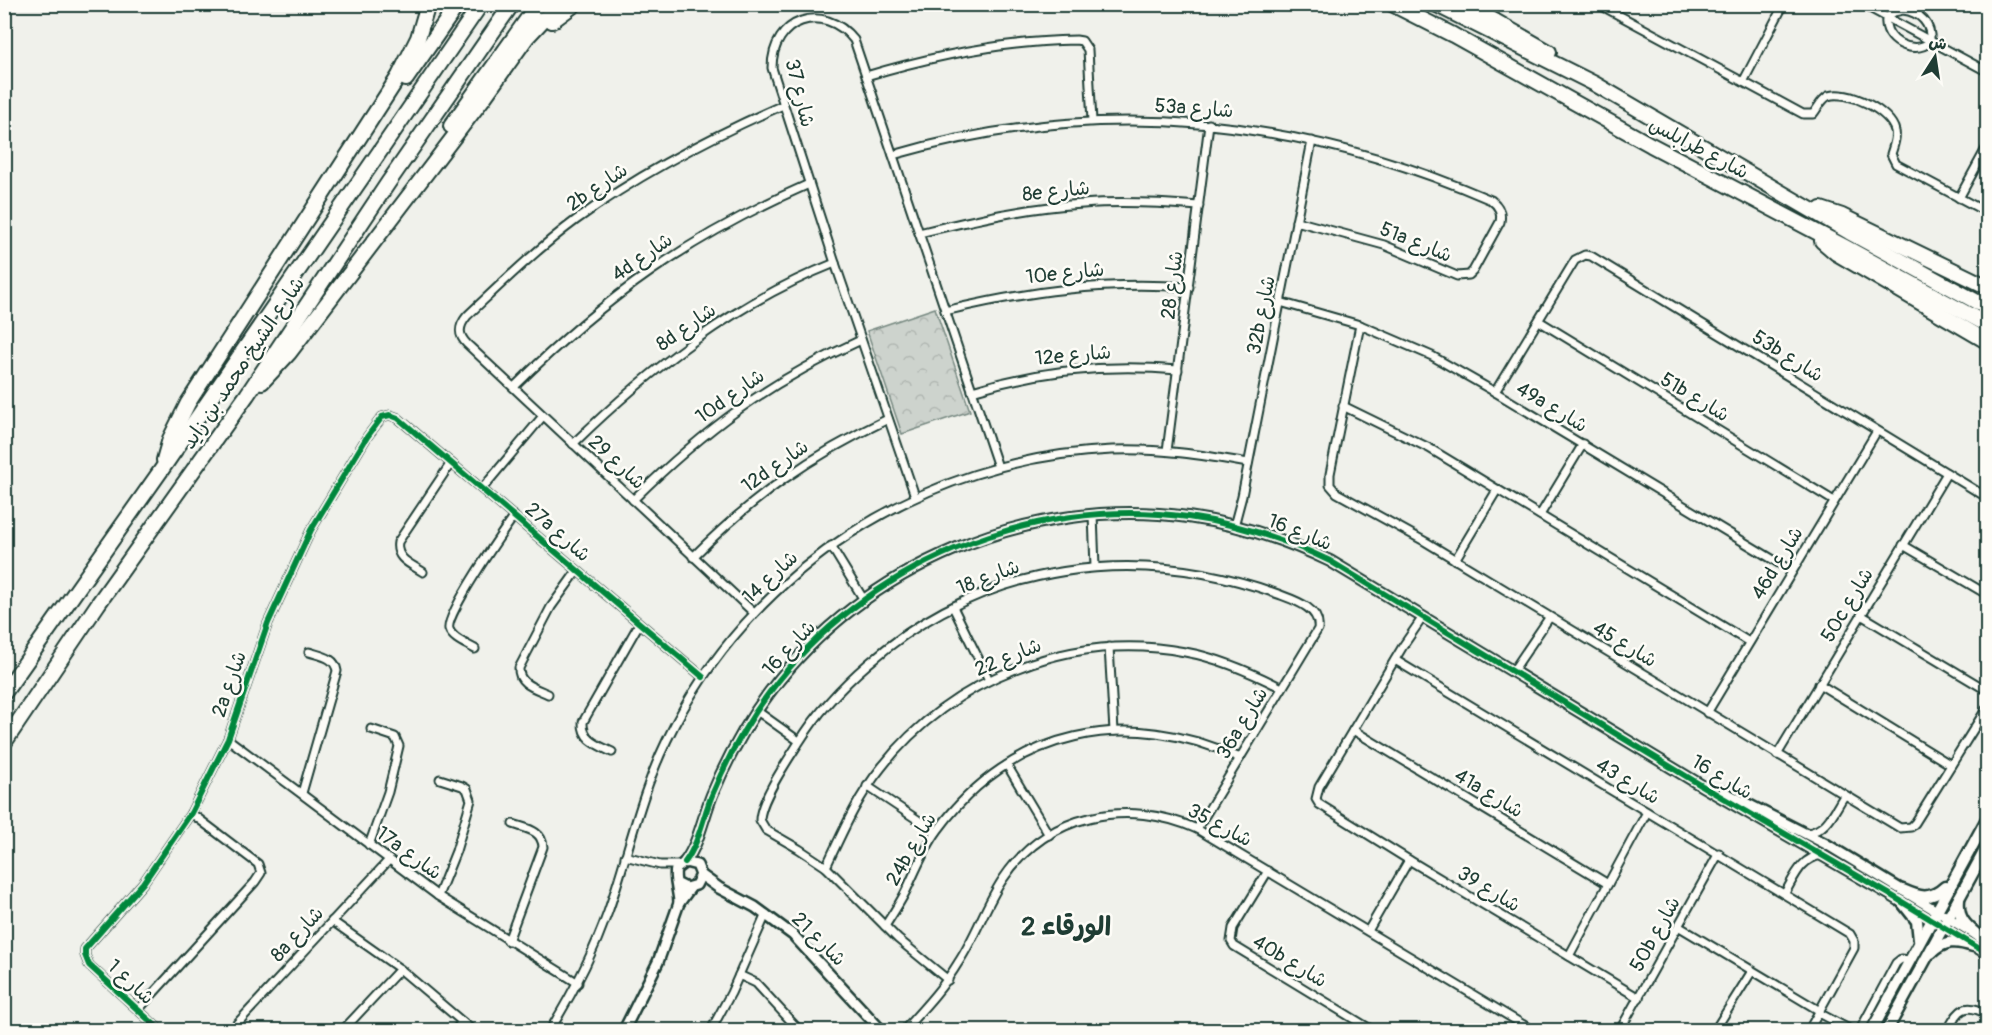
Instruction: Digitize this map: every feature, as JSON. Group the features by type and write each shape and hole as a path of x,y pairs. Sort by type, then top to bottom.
{"highway":[{"path":"162,469 170,439 182,414 406,63 420,31 428,4"},
{"path":"341,168 369,134 458,4"},
{"name":"شارع الشيخ محمد بن زايد","path":"4,693 162,469 481,4"},
{"name":"شارع الشيخ محمد بن زايد","path":"4,743 98,604 247,395 388,183 512,4"},
{"path":"406,199 462,110 538,4"},
{"path":"247,395 289,353 485,96 527,36 558,4"},
{"path":"485,96 532,40 557,16 575,4"},
{"name":"شارع طرابلس","path":"1392,4 1988,325"},
{"name":"شارع طرابلس","path":"1435,4 1595,84 1849,232 1988,308"},
{"path":"1465,4 1528,39 1595,84"},
{"path":"1805,205 1842,216 1988,287"},
{"path":"1812,230 1836,253 1988,342"}],"main road":[{"path":"1872,1030 1988,817"},
{"path":"1887,1030 1988,845"},
{"path":"1903,890 1920,897 1930,897 1953,879"},
{"path":"1959,895 1958,909 1961,918 1981,942"},
{"path":"1902,902 1917,921 1919,944"},
{"path":"1926,958 1939,946 1949,942 1981,942"}],"street":[{"path":"1598,4 1806,115 1815,112 1823,100 1830,96 1845,96 1867,103 1885,116 1894,127 1896,137 1891,154 1894,162 1988,213"},
{"path":"1743,82 1784,4"},
{"path":"1862,4 1988,72"},
{"path":"1917,15 1923,4"},
{"path":"1886,18 1894,12 1903,10 1917,15 1928,26 1930,42"},
{"path":"1886,18 1887,31 1902,44 1917,48 1930,42"},
{"name":"شارع 37","path":"915,496 835,263 772,68 772,58 780,37 796,23 817,19 838,25 854,40 998,467"},
{"path":"866,76 948,55 1020,45 1082,41 1088,50 1092,121"},
{"name":"2b شارع","path":"460,334 462,321 502,283 550,241 598,204 676,156 783,105"},
{"name":"53a شارع","path":"893,155 991,132 1051,124 1092,121 1209,124 1312,141 1403,165 1485,198"},
{"name":"شارع 28","path":"1167,451 1209,124"},
{"name":"32b شارع","path":"1236,526 1312,141"},
{"path":"1959,198 1988,145"},
{"name":"4d شارع","path":"514,387 598,309 656,266 728,223 809,184"},
{"name":"51a شارع","path":"1296,221 1364,239 1451,274 1463,276 1473,271 1500,222 1500,210 1496,204 1485,198"},
{"name":"8e شارع","path":"919,232 1009,213 1083,204 1199,206"},
{"name":"53b شارع","path":"1539,321 1575,260 1585,255 1596,259 1988,498"},
{"name":"8d شارع","path":"573,444 639,382 695,340 761,298 835,263"},
{"name":"10e شارع","path":"945,311 1016,295 1075,287 1135,285 1189,287"},
{"name":"49a شارع","path":"1280,302 1360,325 1432,356 1583,444 1792,572"},
{"path":"1495,392 1539,321"},
{"name":"51b شارع","path":"1539,321 1834,501"},
{"path":"1360,325 1343,406 1429,448 1749,642"},
{"name":"شارع 29","path":"460,334 468,345 754,613"},
{"name":"10d شارع","path":"633,500 677,457 735,411 807,366 861,340"},
{"name":"12e شارع","path":"972,390 1027,376 1060,371 1128,367 1178,370"},
{"name":"شارع 45","path":"1343,406 1330,468 1330,485 1337,493 1397,525 1844,796 1900,828 1911,827 1951,765"},
{"name":"27a شارع","path":"390,415 398,418 703,677"},
{"name":"2a شارع","path":"85,955 87,945 142,883 191,813 228,739 268,623 311,530 367,437 382,417 390,415"},
{"path":"482,489 543,416"},
{"name":"12d شارع","path":"693,557 746,506 790,473 838,444 888,419"},
{"name":"46d شارع","path":"1707,713 1877,431"},
{"path":"1540,515 1583,444"},
{"name":"شارع 14","path":"550,1030 578,983 607,915 640,807 657,762 678,718 703,677 754,613 778,589 829,547 871,520 915,496 955,480 998,467 1090,451 1167,451 1248,463"},
{"path":"423,572 401,558 398,553 398,542 451,463"},
{"name":"50c شارع","path":"1777,755 1947,474"},
{"path":"1455,560 1497,490"},
{"name":"شارع 16","path":"681,864 696,842 720,776 770,692 805,652 866,599 929,561 985,537 1036,523 1090,515 1157,514 1236,526 1286,541 1330,561 1801,843 1902,902 1933,915"},
{"path":"1090,515 1095,567"},
{"path":"475,649 454,636 449,630 449,622 473,579 514,516"},
{"path":"1904,545 1988,595"},
{"path":"829,547 866,599"},
{"name":"شارع 18","path":"826,867 762,826 760,814 780,773 799,741 831,699 879,654 905,634 953,607 1022,580 1062,571 1095,567 1159,567 1190,570 1252,585 1282,596 1313,611 1319,622 1315,634"},
{"path":"548,694 523,682 518,673 519,668 551,607 577,571"},
{"path":"953,607 989,680"},
{"path":"1861,615 1988,691"},
{"path":"1353,730 1421,616"},
{"path":"1515,673 1549,618"},
{"path":"612,752 588,739 584,734 583,722 639,624"},
{"name":"36a شارع","path":"1197,829 1315,634"},
{"path":"1109,648 1114,730"},
{"name":"شارع 22","path":"826,867 846,823 867,786 896,750 930,718 949,704 989,680 1018,667 1047,657 1077,651 1109,648 1160,648 1194,654 1236,666 1282,688"},
{"path":"302,793 337,671 330,658 309,652"},
{"name":"شارع 43","path":"1395,660 1844,929 1854,941 1854,948 1819,1012"},
{"path":"1819,684 1951,765 1988,706"},
{"path":"756,713 799,741"},
{"path":"369,845 388,792 399,746 398,741 391,735 371,729"},
{"name":"24b شارع","path":"885,926 899,904 936,832 969,793 988,776 1049,744 1092,733 1136,730 1180,736 1202,742 1240,758"},
{"name":"شارع 39","path":"1353,730 1316,793 1316,799 1324,807 1639,998"},
{"name":"41a شارع","path":"1353,730 1608,884"},
{"name":"17a شارع","path":"228,739 438,896 578,983"},
{"path":"1007,765 1049,835"},
{"path":"438,896 456,851 471,800 467,789 440,779"},
{"name":"شارع 16","path":"1694,779 1826,844 1903,890 1945,923 1981,942 1988,954"},
{"path":"867,786 936,832"},
{"path":"1807,833 1815,832 1826,825 1844,796"},
{"path":"1569,956 1647,812"},
{"path":"138,1010 261,873 261,868 253,860 191,813"},
{"name":"شارع 35","path":"904,1030 948,980 966,951 994,893 1005,876 1033,847 1049,835 1078,821 1094,816 1119,813 1158,815 1197,829 1522,1028 1532,1030"},
{"path":"508,941 543,847 540,836 536,832 513,824"},
{"path":"1826,825 1826,844"},
{"name":"شارع 16","path":"696,842 697,865"},
{"path":"1785,893 1803,863 1804,853 1801,843"},
{"name":"50b شارع","path":"1620,1030 1719,853"},
{"path":"624,1030 654,970 679,903 701,875 697,865 660,865 626,854"},
{"path":"1803,863 1812,857 1822,855"},
{"name":"8a شارع","path":"231,1030 388,860"},
{"path":"1368,932 1408,860"},
{"path":"679,903 676,880 681,864"},
{"path":"660,865 686,888 693,886"},
{"path":"826,867 912,952 948,980"},
{"name":"40b شارع","path":"1269,871 1233,928 1231,940 1234,946 1372,1030"},
{"name":"شارع 21","path":"701,875 768,916 806,947 881,1030"},
{"name":"شارع 21","path":"693,886 719,888"},
{"path":"711,1030 768,916"},
{"path":"332,921 400,969 472,1030"},
{"path":"1678,926 1851,1030"},
{"name":"شارع 1","path":"85,955 89,965 160,1030"},
{"path":"1860,1030 1896,963 1901,959 1909,960"},
{"path":"343,1030 400,969"},
{"path":"1715,1030 1752,971"},
{"path":"739,975 756,983 799,1030"},
{"path":"1948,1030 1962,1010 1975,1008 1988,1015"},
{"path":"1809,1030 1819,1012"},
{"path":"455,1030 462,1022"},
{"name":"شارع 35","path":"899,1030 910,1022"}],"green space":[{"path":"935,308 970,411 902,434 867,331"}],"cycle path":[{"path":"160,1030 89,965 85,949 143,883 191,813 228,739 268,623 311,530 367,437 382,417 390,415 398,418 703,677"},
{"path":"685,862 694,847 724,768 752,717 769,693 808,648 852,608 902,575 955,549 1011,529 1070,517 1129,513 1188,517 1261,533 1330,561 1704,787 1988,954"}],"district":[{"name":"الورقاء 2","path":"1066,927"}]}
